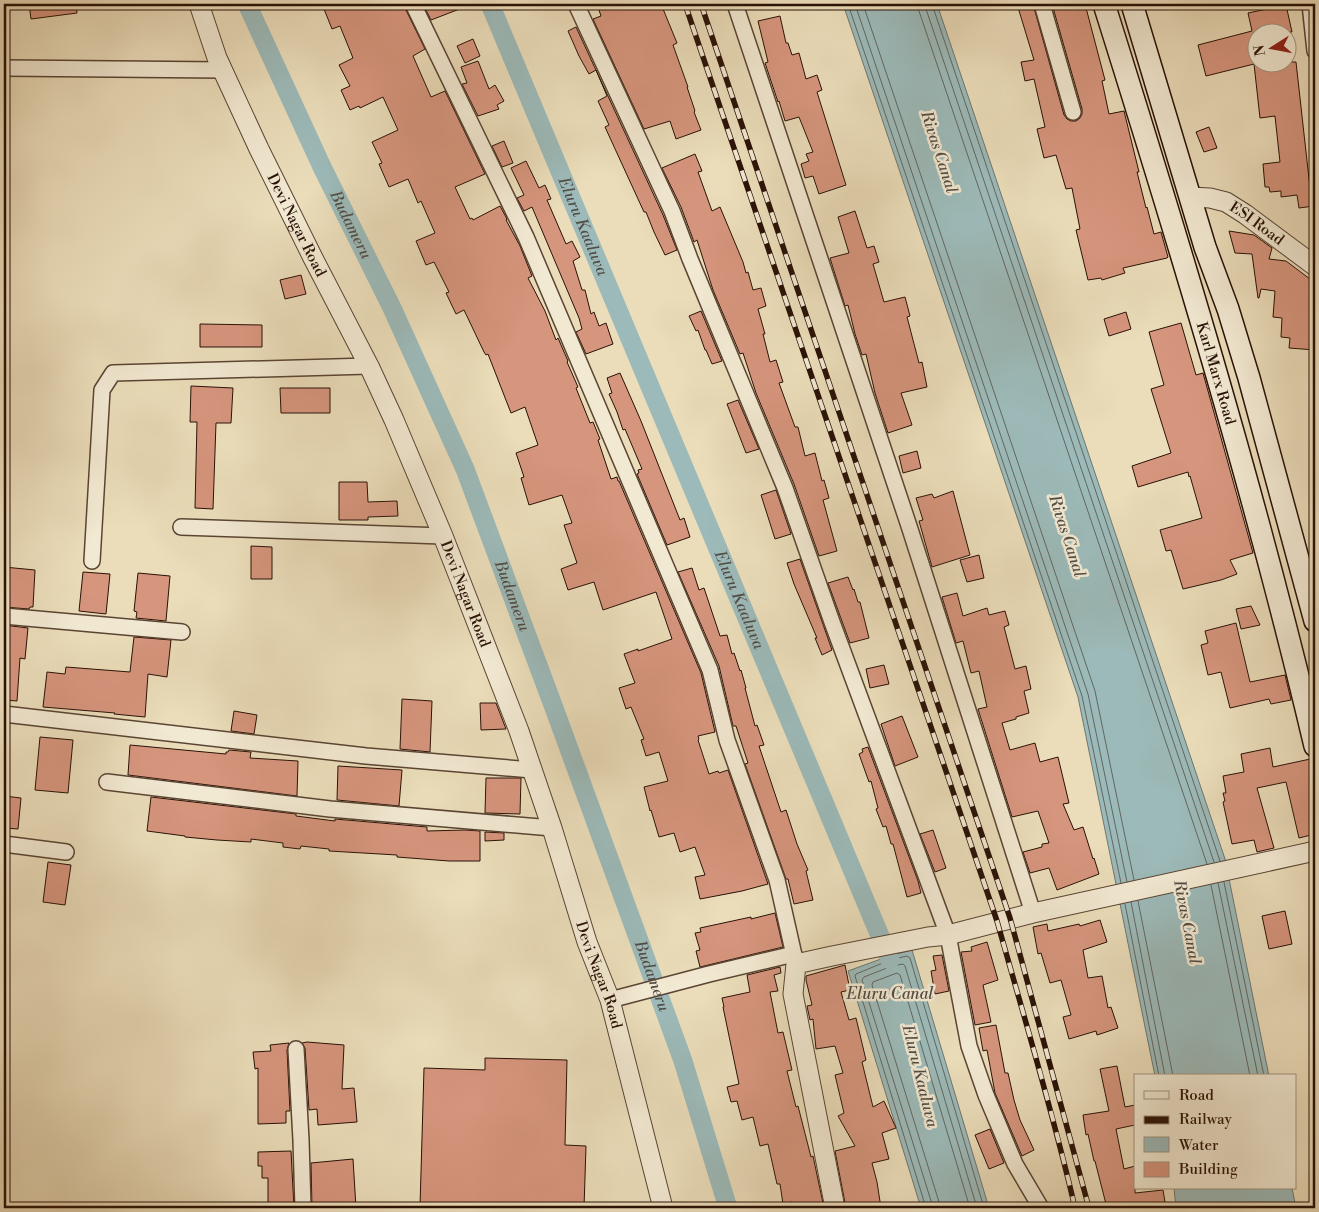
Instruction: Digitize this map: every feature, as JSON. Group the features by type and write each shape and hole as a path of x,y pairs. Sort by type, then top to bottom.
{"main road":[{"name":"Karl Marx Road","path":"1104,4 1166,202 1220,385 1284,620 1315,746"},
{"name":"Karl Marx Road","path":"1132,4 1205,247 1228,309 1249,378 1314,617"},
{"path":"1220,385 1249,378"},
{"path":"1284,620 1314,617"}],"street":[{"name":"Devi Nagar Road","path":"199,4 217,58 259,149 369,366 443,536 519,731 552,828 587,942 610,1000 663,1208"},
{"path":"413,4 526,237 710,670 727,740 777,880 795,959 793,994 834,1208"},
{"path":"576,4 672,211 785,488 832,622 948,935 969,1046 986,1095 1015,1164 1042,1208"},
{"path":"735,4 909,526 1033,913"},
{"path":"1042,4 1072,112"},
{"path":"1310,4 1315,51"},
{"path":"4,68 223,70"},
{"name":"ESI Road","path":"1190,197 1210,198 1226,202 1315,266"},
{"path":"92,561 102,390 113,373 369,366"},
{"path":"180,527 443,536"},
{"path":"4,616 182,632"},
{"path":"4,714 366,756 532,770"},
{"path":"107,782 330,809 552,828"},
{"path":"4,844 66,852"},
{"path":"610,1000 709,974 795,959 832,956 928,937 948,935 1033,913 1315,850"},
{"path":"296,1049 303,1208"}],"water":[{"name":"Rivas Canal","path":"843,4 937,4 1225,859 1269,1074 1155,1074 1078,697"},
{"name":"Eluru Canal","path":"912,950 989,1208 921,1208 848,971"},
{"path":"1174,1190 1292,1190 1296,1208 1176,1208"}],"building":[{"path":"29,4 76,4 77,13 31,19"},
{"path":"322,4 404,4 425,49 413,56 431,97 445,91 485,174 455,187 470,219 472,218 473,220 500,206 520,246 532,276 528,278 545,311 556,340 558,338 590,423 593,422 600,439 598,440 611,479 617,477 619,481 701,673 715,732 698,736 709,774 728,770 768,884 700,899 695,877 705,875 695,847 680,852 674,833 659,837 644,787 668,781 659,752 646,756 641,740 644,739 631,707 626,709 619,688 635,683 624,654 672,639 656,592 603,610 594,582 568,590 561,569 577,563 564,525 572,523 562,495 529,505 521,478 524,477 516,453 538,445 525,407 511,413 488,354 486,355 484,352 464,310 456,314 446,293 449,292 434,262 426,265 416,241 435,233 421,201 418,203 408,179 389,187 379,164 382,163 372,142 398,130 383,97 360,108 359,106 350,110 341,90 350,86 339,65 353,58 340,26 332,29"},
{"path":"423,4 470,4 470,5 431,20"},
{"path":"597,4 661,4 677,43 673,45 701,130 676,139 670,121 644,129 593,19 601,16"},
{"path":"1017,4 1033,4 1064,115 1071,121 1076,121 1082,114 1082,109 1052,4 1085,4 1105,80 1102,81 1109,114 1124,111 1146,208 1154,234 1161,232 1167,258 1123,268 1125,273 1102,280 1101,278 1088,280 1076,230 1080,229 1072,188 1066,189 1056,155 1044,158 1037,129 1045,127 1034,79 1025,81 1021,62 1034,60"},
{"path":"1286,5 1290,22 1250,22 1248,13"},
{"path":"780,16 786,43 788,43 792,55 799,53 806,79 817,75 822,90 817,92 846,185 819,194 813,176 805,178 801,164 809,161 806,154 813,152 799,117 785,121 765,63 768,62 758,21"},
{"path":"576,27 596,70 589,74 568,31"},
{"path":"1246,33 1246,66 1206,76 1198,45"},
{"path":"473,39 480,56 465,63 457,46"},
{"path":"478,61 489,89 495,85 504,101 497,105 499,109 478,116 462,84 467,83 461,67"},
{"path":"1296,62 1310,188 1313,188 1314,206 1299,208 1297,195 1281,197 1281,191 1270,192 1269,187 1265,187 1263,164 1280,162 1275,116 1260,118 1255,72 1296,72"},
{"path":"597,73 663,215 677,250 665,255 605,127 609,125 598,101 607,96"},
{"path":"1209,127 1217,148 1204,152 1196,132"},
{"path":"504,141 513,163 502,167 492,146"},
{"path":"695,154 702,171 698,172 712,211 720,207 746,273 748,272 753,290 761,288 766,306 758,309 770,362 776,360 783,382 779,383 795,427 798,427 805,456 815,453 822,481 824,480 829,498 823,500 837,551 819,556 794,484 756,393 743,353 740,354 713,290 697,240 694,242 681,207 662,168"},
{"path":"526,161 539,188 545,185 551,199 547,200 566,244 572,241 580,257 573,261 582,290 585,290 591,314 594,312 599,326 606,323 613,344 586,354 576,332 582,329 579,318 532,207 524,211 517,198 524,195 511,168"},
{"path":"855,211 867,248 874,246 879,262 873,264 884,302 905,297 910,316 907,317 919,363 922,362 927,387 901,393 912,425 888,433 875,393 866,354 862,355 848,305 845,306 830,258 849,253 838,217"},
{"path":"1229,231 1254,235 1272,248 1269,259 1286,261 1314,282 1313,323 1315,323 1315,350 1289,348 1290,338 1281,337 1282,318 1273,317 1275,291 1261,289 1258,298 1252,254 1235,253"},
{"path":"301,275 306,294 285,299 280,280"},
{"path":"701,311 722,361 712,364 698,330 696,331 689,316"},
{"path":"1126,312 1131,329 1109,336 1104,319"},
{"path":"1181,323 1196,375 1203,373 1253,553 1230,560 1237,574 1183,589 1171,550 1166,551 1160,530 1202,518 1190,476 1188,472 1138,487 1132,466 1171,453 1151,389 1164,385 1149,332"},
{"path":"200,324 262,325 262,347 200,347"},
{"path":"620,373 680,520 684,518 690,537 667,545 637,474 639,473 638,470 642,469 625,429 623,430 609,394 612,393 607,378"},
{"path":"191,386 233,388 231,423 216,423 213,509 195,508 197,422 190,422"},
{"path":"280,388 330,388 330,413 281,413"},
{"path":"738,400 759,449 746,453 727,404"},
{"path":"917,451 921,468 903,473 899,456"},
{"path":"339,482 367,482 368,502 397,501 398,516 368,517 368,520 339,520"},
{"path":"776,490 791,534 775,539 761,495"},
{"path":"953,491 970,555 932,567 919,521 923,520 916,498 932,494 934,498"},
{"path":"251,546 272,547 272,579 251,579"},
{"path":"979,555 984,578 967,582 960,560"},
{"path":"800,559 832,650 822,655 787,563"},
{"path":"4,567 35,570 33,607 29,609 4,607"},
{"path":"692,568 699,590 704,588 720,636 727,635 732,654 734,653 741,670 755,726 757,725 764,745 759,746 781,812 786,810 808,870 806,871 813,900 794,904 788,879 786,879 745,764 748,763 736,726 733,726 719,666 678,572"},
{"path":"83,572 110,574 106,614 79,611"},
{"path":"138,573 170,576 166,621 136,618 137,612 134,611"},
{"path":"848,577 858,602 860,602 869,638 850,643 828,583"},
{"path":"957,593 963,616 987,608 989,615 1005,611 1009,625 1004,627 1015,669 1026,666 1031,689 1024,691 1029,713 1002,723 1010,750 1035,743 1040,762 1058,757 1069,803 1063,804 1074,830 1083,827 1099,874 1057,890 1049,868 1030,873 1023,852 1049,843 1038,811 1012,817 978,709 987,707 979,671 971,673 963,641 956,643 942,597"},
{"path":"1251,606 1260,625 1241,629 1236,609"},
{"path":"1236,623 1250,682 1285,675 1291,700 1271,704 1269,699 1230,708 1221,672 1208,675 1201,645 1208,643 1205,631"},
{"path":"4,625 28,628 25,659 20,658 17,701 4,700"},
{"path":"134,637 171,640 167,677 148,674 145,717 43,707 47,672 65,674 66,667 130,672"},
{"path":"884,665 889,684 870,688 866,669"},
{"path":"402,699 432,701 430,752 400,749"},
{"path":"480,703 496,703 506,729 481,730"},
{"path":"234,711 257,715 254,734 231,731"},
{"path":"902,716 918,757 895,766 881,724"},
{"path":"40,737 73,740 68,793 35,790"},
{"path":"130,745 226,754 229,750 251,752 250,758 298,761 297,796 128,775"},
{"path":"868,747 921,893 907,897 893,844 891,844 886,826 883,827 876,809 878,808 871,781 869,782 859,754 863,752 862,749"},
{"path":"1270,748 1273,767 1315,758 1315,834 1299,838 1286,782 1257,788 1274,848 1257,852 1254,840 1232,844 1223,802 1225,801 1223,793 1226,793 1223,776 1244,772 1241,754"},
{"path":"338,766 402,770 399,806 337,800"},
{"path":"486,778 521,778 520,814 485,813"},
{"path":"4,796 21,798 18,829 4,828"},
{"path":"151,797 296,814 296,816 335,821 335,819 427,827 427,831 480,831 480,861 397,857 397,855 329,851 329,849 301,846 300,849 283,847 283,843 251,839 251,842 217,840 147,831"},
{"path":"933,830 946,868 935,872 920,834"},
{"path":"485,832 504,833 504,840 485,841"},
{"path":"48,862 71,865 65,905 43,902"},
{"path":"1285,911 1292,944 1269,949 1262,916"},
{"path":"775,913 783,947 700,967 696,951 700,950 695,933 701,932 700,928"},
{"path":"1100,920 1107,942 1083,950 1088,978 1102,976 1108,1008 1111,1007 1118,1028 1097,1035 1096,1031 1069,1039 1063,1017 1071,1015 1061,980 1050,983 1041,953 1038,954 1033,927 1047,924 1048,931 1079,924 1080,926"},
{"path":"987,942 998,980 983,985 991,1022 975,1025 961,952 972,951 971,947"},
{"path":"942,955 949,991 935,994 931,971 936,970 933,956"},
{"path":"845,965 850,990 841,992 849,1020 856,1018 866,1060 862,1062 873,1107 884,1101 896,1128 882,1133 889,1159 872,1163 881,1208 846,1208 835,1151 855,1146 838,1116 844,1113 835,1075 843,1073 835,1046 816,1049 813,1019 810,1020 807,1006 812,1005 806,976"},
{"path":"780,967 781,973 774,975 778,991 770,992 778,1033 783,1032 792,1070 787,1071 811,1157 813,1156 824,1208 793,1208 792,1202 783,1204 780,1184 777,1184 768,1144 760,1146 753,1117 742,1120 737,1101 731,1102 727,1087 739,1084 722,998 750,992 747,975"},
{"path":"996,1025 1005,1073 1008,1073 1020,1120 1034,1150 1022,1156 995,1093 987,1050 983,1051 979,1028"},
{"path":"289,1043 287,1050 290,1111 286,1111 286,1123 258,1124 258,1068 255,1069 253,1052 271,1051 270,1045"},
{"path":"302,1043 344,1045 342,1089 354,1088 357,1122 318,1125 317,1109 309,1110 305,1048"},
{"path":"485,1058 567,1060 565,1145 586,1146 584,1208 420,1207 424,1068 485,1070"},
{"path":"1117,1066 1125,1107 1134,1105 1134,1125 1116,1129 1124,1169 1134,1166 1135,1193 1163,1190 1166,1208 1107,1208 1088,1134 1086,1135 1083,1115 1109,1111 1100,1069"},
{"path":"990,1129 1004,1163 989,1169 975,1135"},
{"path":"291,1151 294,1208 268,1208 268,1178 262,1178 262,1166 258,1166 258,1152"},
{"path":"353,1159 356,1208 312,1208 311,1163"}],"waterway":[{"name":"Budameru","path":"247,4 322,167 392,308 465,469 683,1061 728,1208"},
{"name":"Eluru Kaaluva","path":"490,4 890,960"}],"railway":[{"path":"685,4 997,921 1048,1100 1075,1208"},
{"path":"701,4 1010,918 1089,1208"}]}
